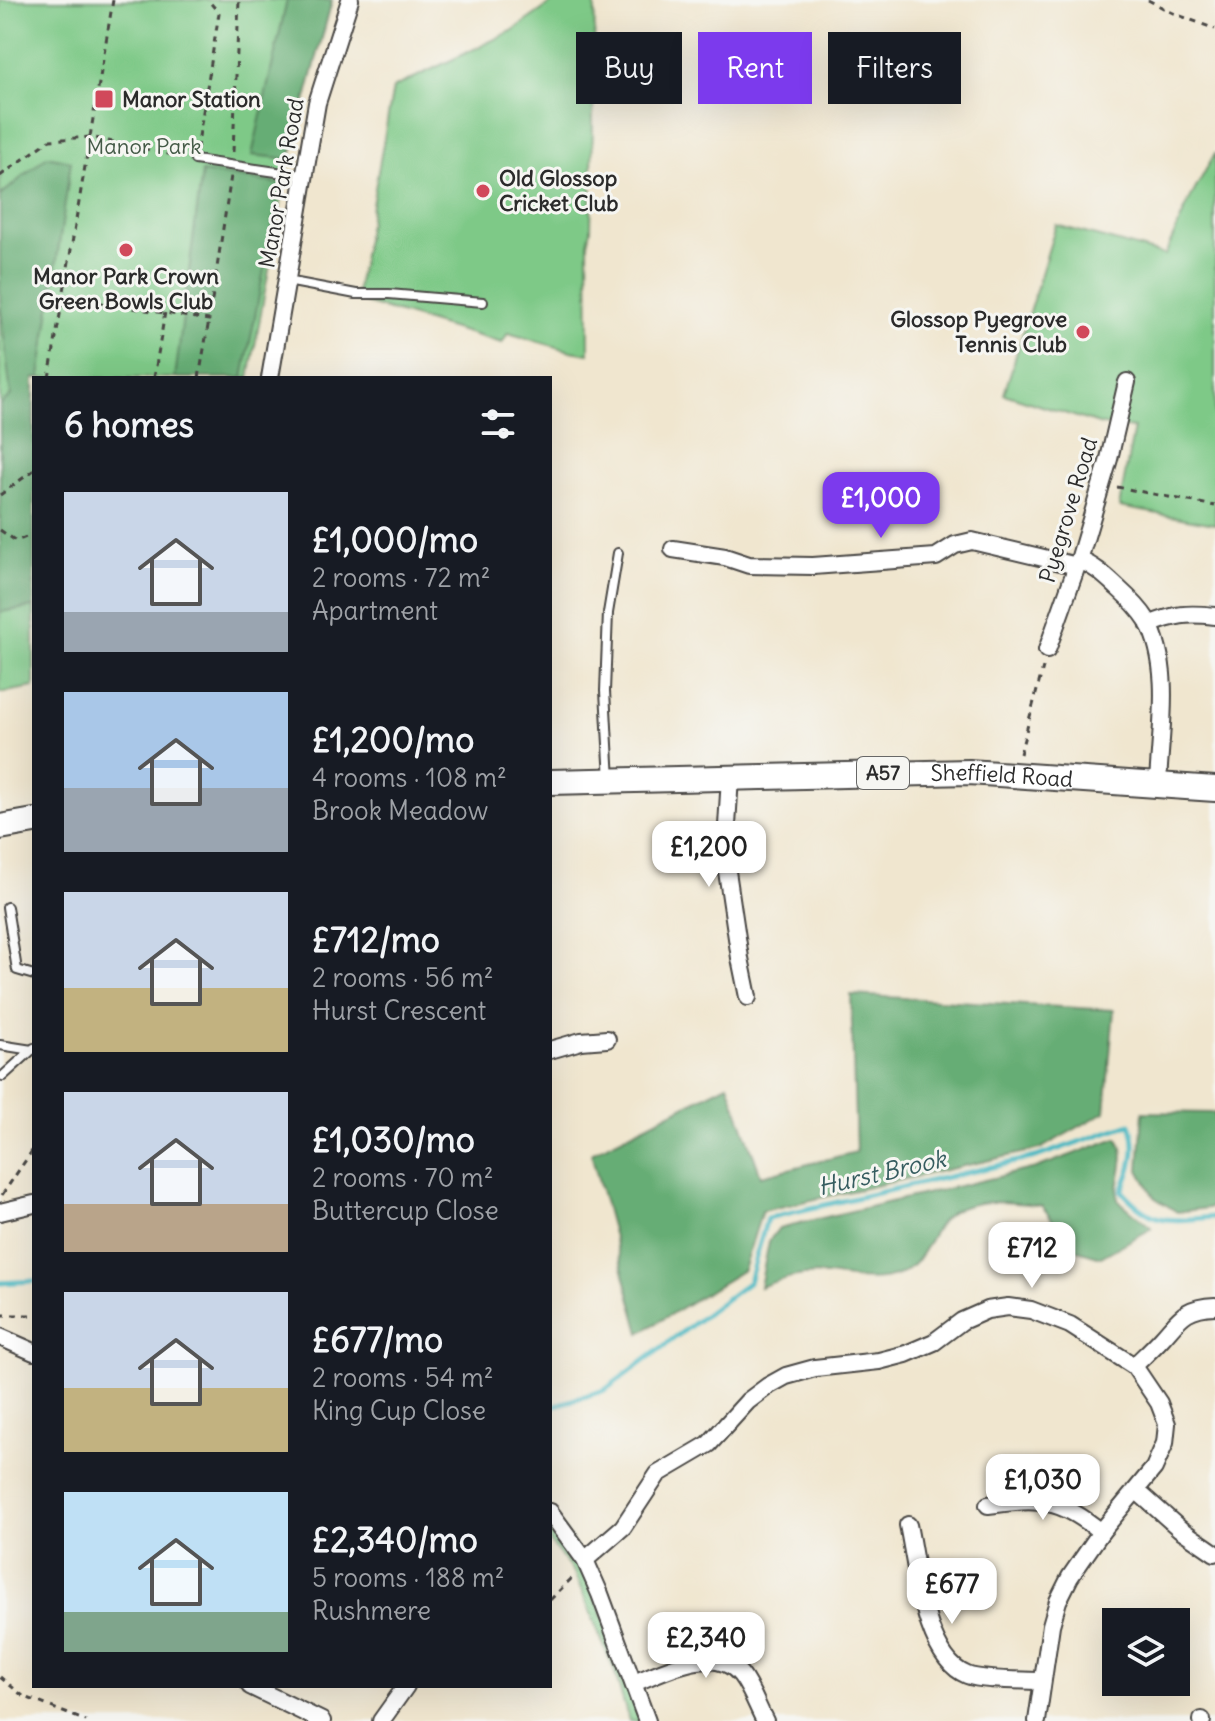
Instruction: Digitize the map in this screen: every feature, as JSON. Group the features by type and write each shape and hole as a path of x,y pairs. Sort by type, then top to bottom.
{"main road":[{"name":"Sheffield Road","path":"552,782 969,772 1215,789"},
{"path":"0,827 32,821"}],"street":[{"name":"Manor Park Road","path":"270,376 317,103 350,0"},
{"name":"Pyegrove Road","path":"1047,650 1078,563 1127,382"},
{"path":"701,554 704,535"},
{"path":"673,549 749,565 843,565 936,557 955,545 972,541 1091,564 1126,595 1149,625 1159,658 1163,711 1158,784"},
{"path":"1149,625 1173,615 1215,616"},
{"path":"730,777 725,858 748,997"},
{"path":"552,1049 581,1041 607,1039"},
{"path":"0,1212 32,1204"},
{"path":"1134,1366 1162,1339 1178,1317 1202,1307 1215,1306"},
{"path":"585,1560 623,1527 658,1474 709,1444 748,1401 786,1376 815,1368 879,1361 906,1354 934,1342 962,1321 987,1310 1008,1307 1031,1310 1070,1325 1134,1366 1159,1403 1167,1424 1165,1443 1154,1468 1101,1532 1070,1577 1058,1601 1041,1681 1037,1721"},
{"path":"0,1337 32,1351"},
{"path":"1137,1491 1180,1529 1215,1553"},
{"path":"988,1505 1023,1501 1051,1503 1077,1512 1101,1532"},
{"path":"552,1515 585,1560 647,1721"},
{"path":"908,1525 930,1626 941,1651 953,1667 969,1676 1041,1681"},
{"path":"634,1683 702,1660 716,1659 740,1673 765,1721"},
{"path":"254,1688 322,1721"},
{"path":"381,1721 405,1688"}],"lane":[{"path":"195,160 305,176"},
{"path":"287,281 356,294 483,302"},
{"path":"610,780 605,691 608,613 618,553"},
{"path":"7,907 17,970 32,974"},
{"path":"0,1045 32,1049"},
{"path":"3,1076 32,1050"}],"path":[{"path":"49,376 113,0"},
{"path":"0,176 50,140 90,137 195,160 219,13 208,0"},
{"path":"199,376 233,165 239,0"},
{"path":"1148,0 1215,29"},
{"path":"63,297 209,320"},
{"path":"154,376 165,312"},
{"path":"0,495 32,471"},
{"path":"1100,484 1215,506"},
{"path":"0,530 16,541 32,535"},
{"path":"1015,773 1047,650"},
{"path":"0,1199 32,1151"},
{"path":"0,1315 32,1315"},
{"path":"552,1598 575,1575"},
{"path":"0,1677 23,1696 86,1721"}],"green space":[{"name":"Manor Park","path":"0,0 332,0 288,165 249,376 32,376 32,687 0,693"},
{"path":"287,0 332,0 290,159 252,155"},
{"name":"Old Glossop Cricket Club","path":"556,0 595,0 594,32 576,32 576,104 593,104 591,230 588,243 589,354 508,333 502,343 355,300 393,88 512,31"},
{"path":"1215,153 1215,524 1119,507 1134,428 1102,425 1004,394 1056,225 1165,255"},
{"path":"47,156 71,161 40,376 32,376 32,607 0,612 0,405 11,395 0,303 0,196"},
{"path":"202,172 281,184 243,376 175,376"},
{"path":"851,995 1114,1010 1105,1112 1040,1149 762,1211 743,1270 640,1333 591,1153 728,1084 761,1176 856,1152"},
{"path":"1143,1112 1215,1113 1215,1207 1177,1212 1154,1197 1139,1170"},
{"path":"1117,1138 1123,1152 1118,1200 1152,1228 1101,1257 1074,1249 1042,1206 989,1202 963,1207 951,1213 942,1221 914,1264 900,1274 872,1280 809,1274 760,1287 769,1241 779,1228 1036,1168"},
{"path":"552,1515 571,1539 647,1721 629,1721 614,1670 575,1575 552,1545"}],"waterway":[{"name":"Hurst Brook","path":"552,1406 605,1390 749,1282 767,1218 1036,1157 1130,1124 1134,1142 1133,1158 1122,1191 1144,1211 1164,1219 1215,1217"},
{"name":"Hurst Brook","path":"0,1283 32,1281"}],"place":[{"name":"Manor Station","path":"104,99"},
{"name":"Old Glossop Cricket Club","path":"483,191"},
{"name":"Manor Park Crown Green Bowls Club","path":"126,250"},
{"name":"Glossop Pyegrove Tennis Club","path":"1083,332"}]}
